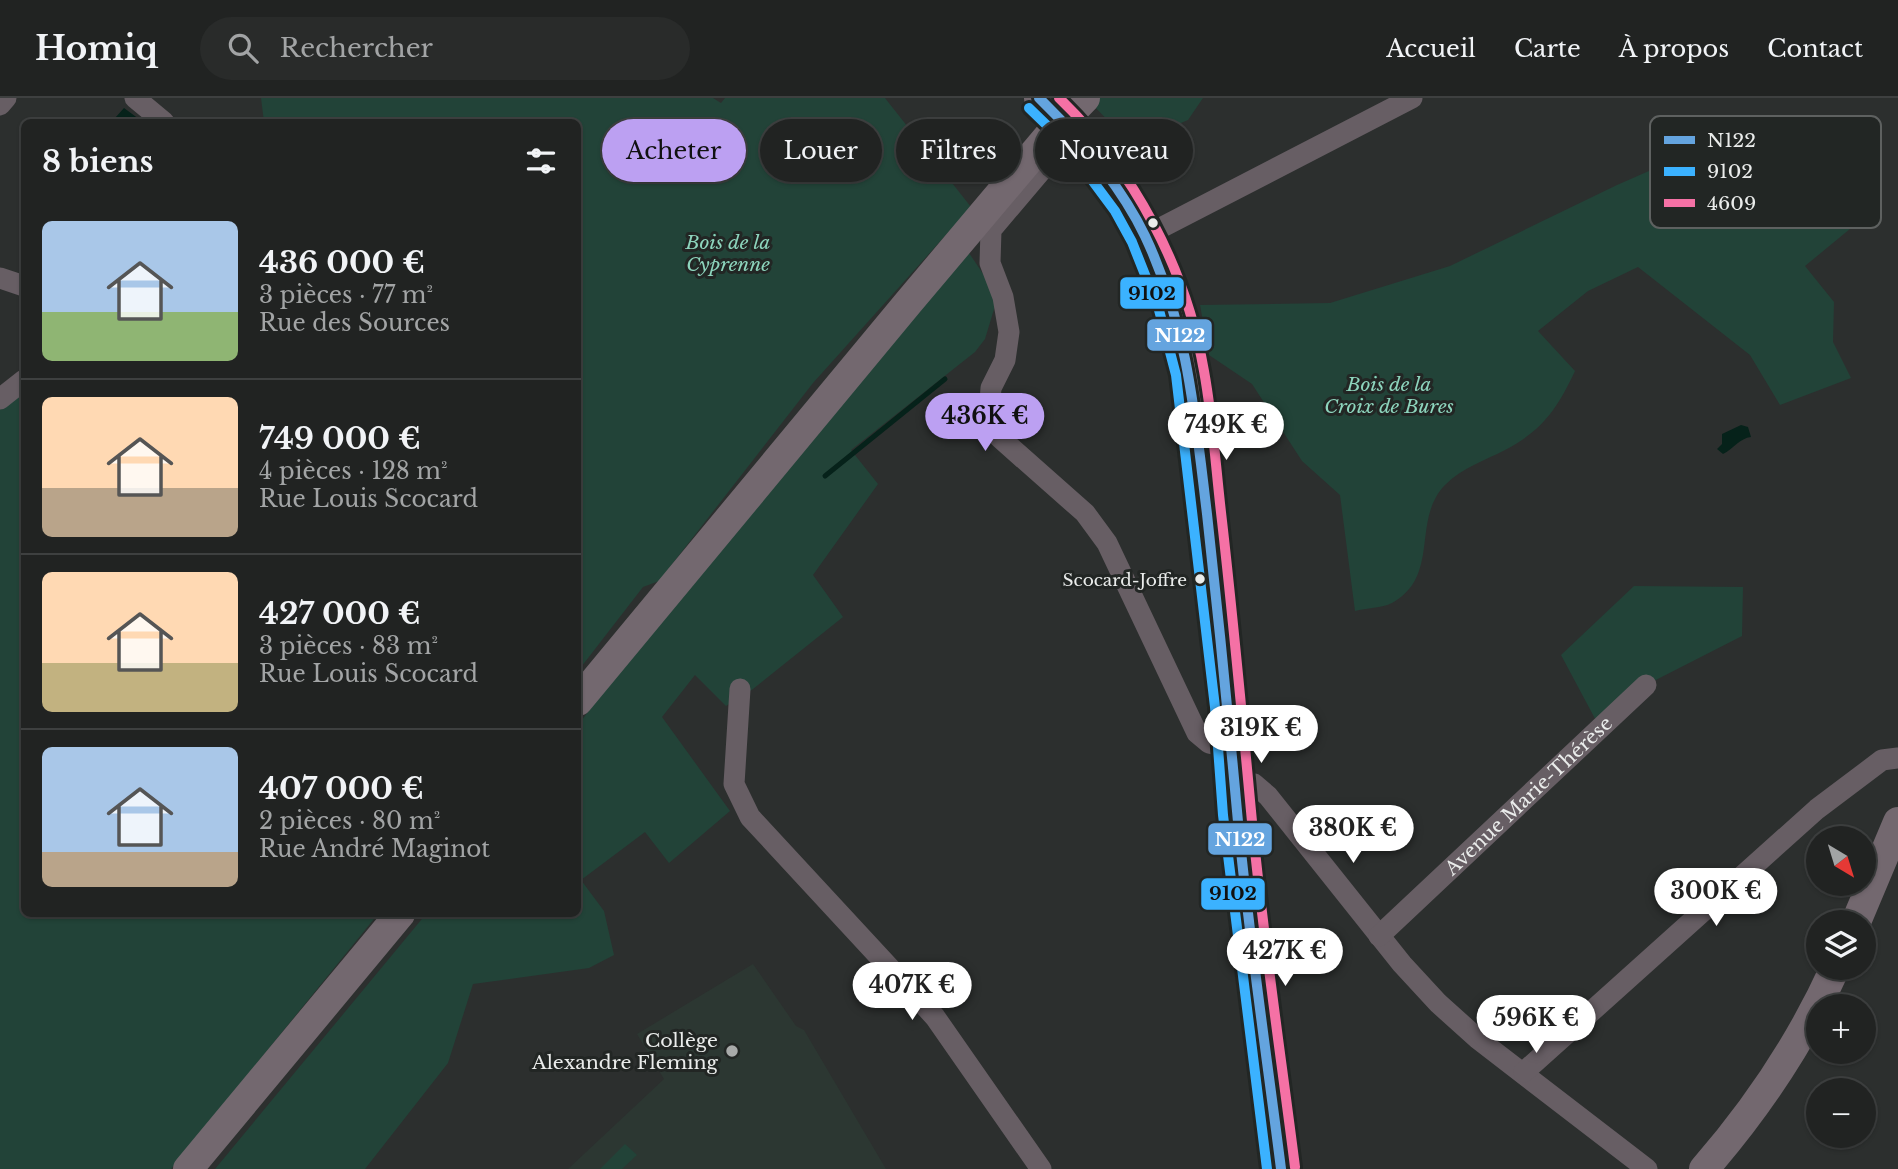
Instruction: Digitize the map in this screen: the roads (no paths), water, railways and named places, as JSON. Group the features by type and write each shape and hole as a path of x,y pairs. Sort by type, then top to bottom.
{"main road":[{"path":"1039,98 1061,119"},
{"path":"581,697 908,303 1053,131 1085,98"},
{"path":"1112,182 1145,236 1172,306 1190,372 1234,781 1281,1169"},
{"path":"1861,910 1898,822"},
{"path":"188,1169 398,917"},
{"path":"1704,1169 1754,1110 1798,1044 1829,980"}],"street":[{"path":"0,106 6,98"},
{"path":"135,98 160,119"},
{"path":"1145,236 1412,98"},
{"path":"1035,178 991,230 990,263 1003,297 1009,332 1005,360 991,388 989,415 1000,438 1085,513 1107,543 1197,733 1209,743 1231,748"},
{"path":"0,278 21,285"},
{"path":"0,400 21,382"},
{"name":"Avenue Marie-Thérèse","path":"1379,936 1646,685"},
{"path":"740,689 734,784 750,817 936,1017 1041,1169"},
{"path":"1524,1072 1817,809 1882,760 1898,758"},
{"path":"1234,781 1254,784 1268,796 1314,850 1379,936 1438,1003 1478,1039 1647,1169"}],"waterway":[{"path":"825,476 945,379"}],"place":[{"name":"Scocard-Joffre","path":"1200,579"},
{"name":"Collège Alexandre Fleming","path":"732,1051"}],"park label":[{"name":"Bois de la Cyprenne","path":"728,253"},
{"name":"Bois de la Croix de Bures","path":"1389,395"}]}
